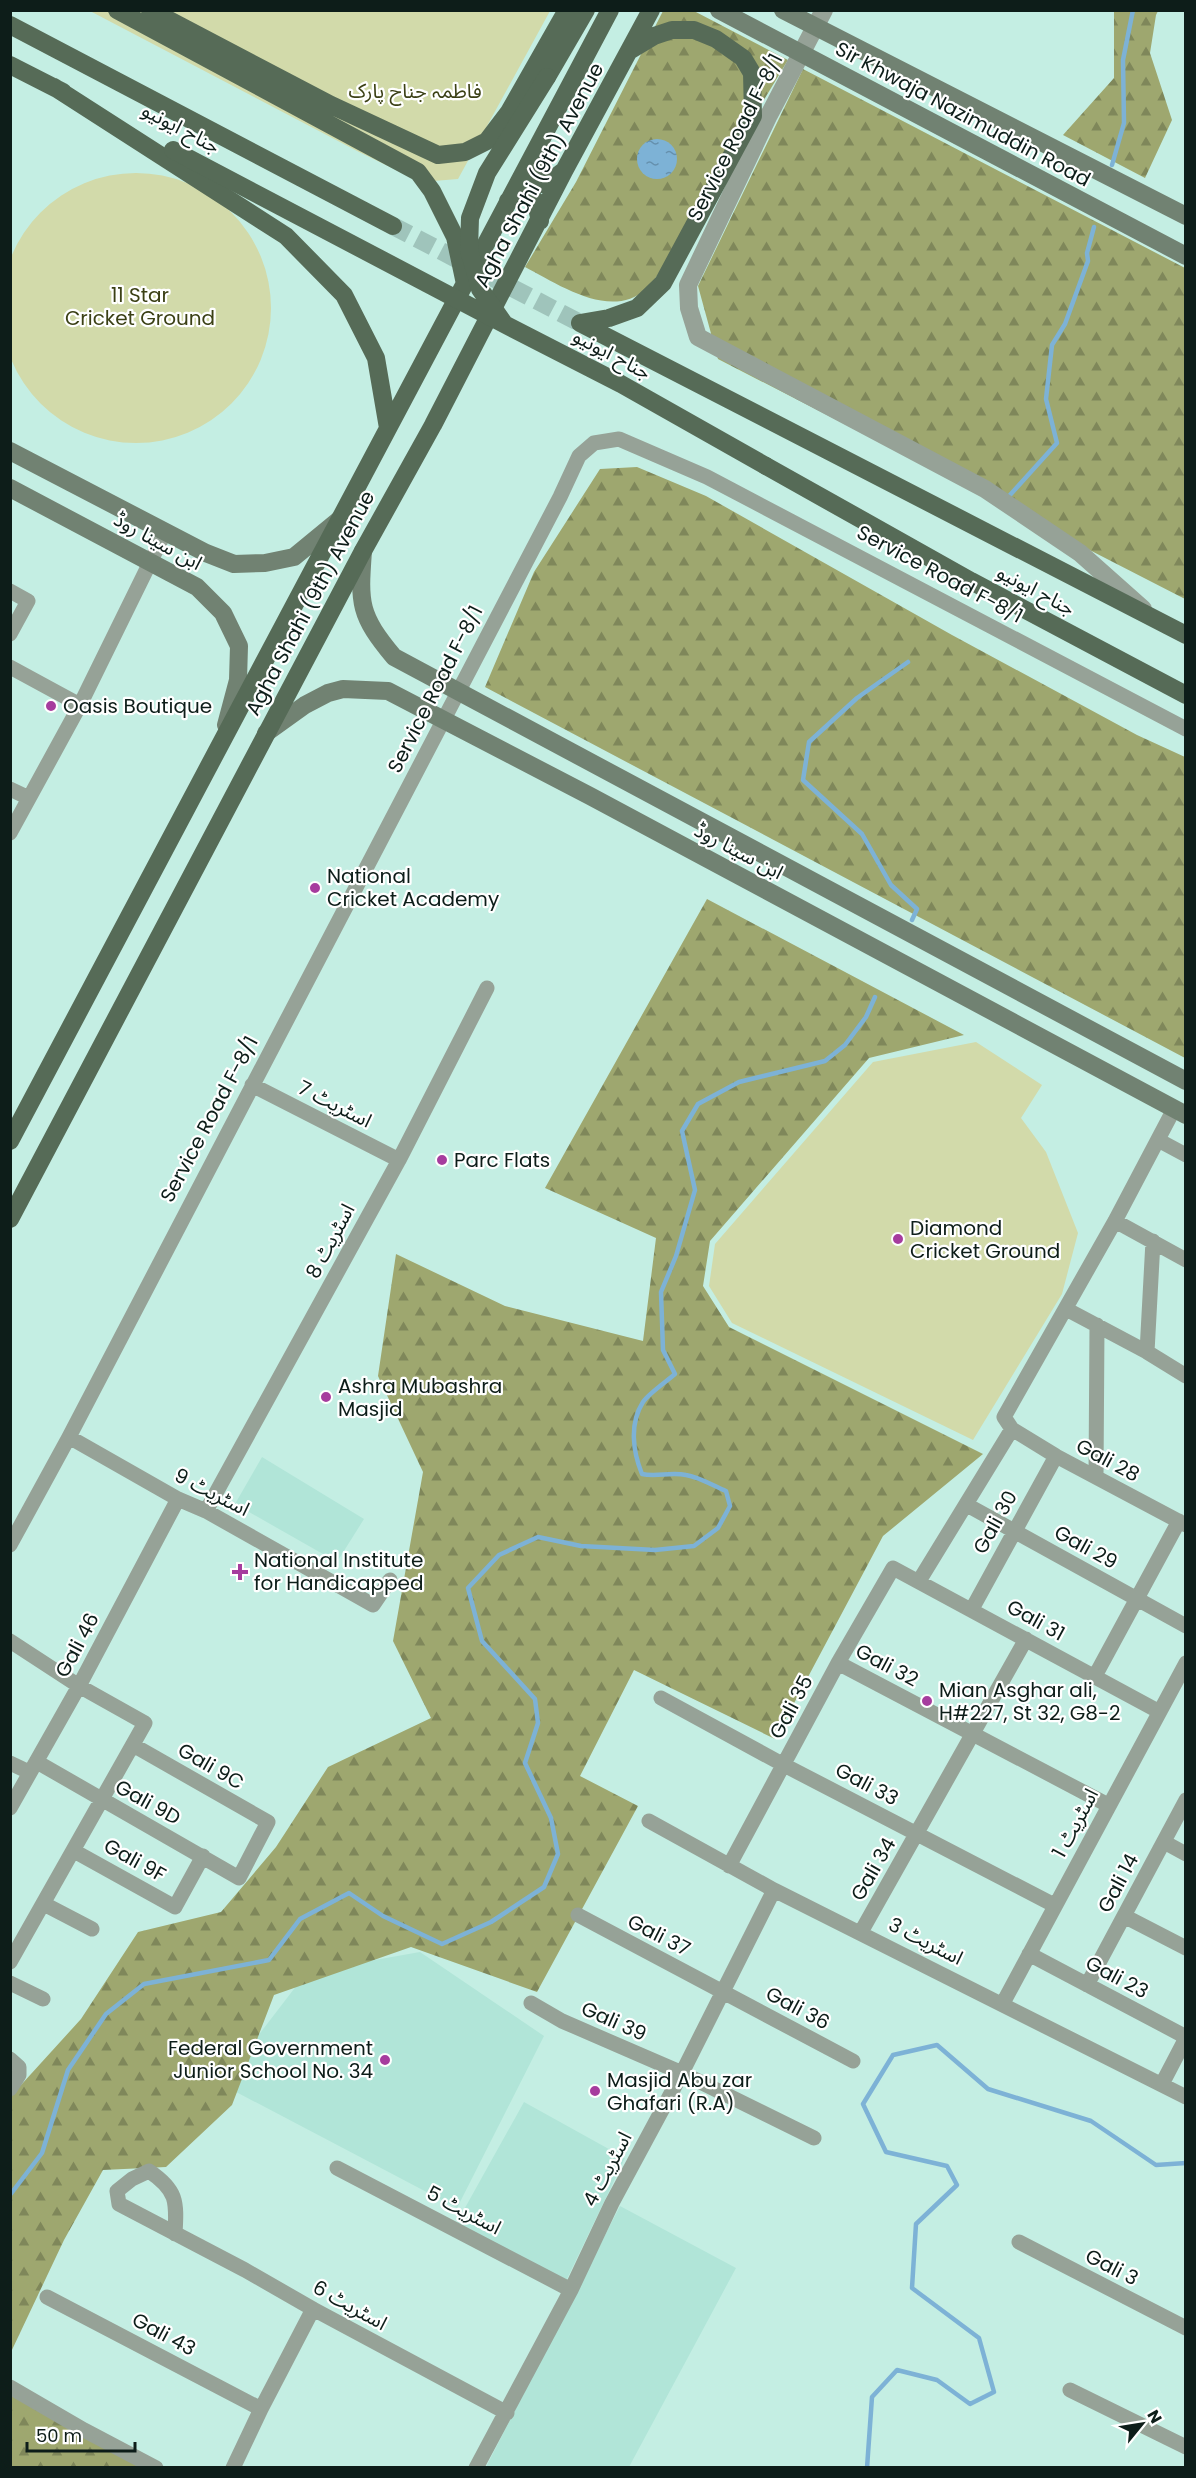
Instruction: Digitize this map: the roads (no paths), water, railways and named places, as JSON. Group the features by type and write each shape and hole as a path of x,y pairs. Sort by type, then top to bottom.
{"main road":[{"path":"117,10 418,172 432,191 455,237 465,284"},
{"path":"150,10 331,105 438,154 465,152 487,141 509,112 567,10"},
{"path":"506,326 480,289 469,250 470,218 487,173 586,10"},
{"name":"Agha Shahi (9th) Avenue","path":"10,1141 610,10"},
{"name":"Agha Shahi (9th) Avenue","path":"10,1219 363,551 434,426 564,171 651,10"},
{"name":"Sir Khwaja Nazimuddin Road","path":"719,10 1185,256"},
{"name":"Sir Khwaja Nazimuddin Road","path":"783,10 1185,216"},
{"name":"جناح ایونیو","path":"10,25 393,226"},
{"name":"جناح ایونیو","path":"629,51 654,36 672,30 694,30 716,39 743,58 752,73 753,116 663,283 637,308 609,318 580,323 1185,634"},
{"name":"جناح ایونیو","path":"10,64 506,326 621,384 971,581 1185,695"},
{"path":"54,87 286,236 344,295 376,358 388,428"},
{"path":"534,152 532,171 541,184 548,183 564,171"},
{"path":"508,201 520,195 528,195 535,200 540,221"},
{"name":"ابن سینا روڈ","path":"10,451 206,553 234,564 265,563 294,557 339,520"},
{"name":"ابن سینا روڈ","path":"10,488 197,587 223,613 239,646 238,680 222,742"},
{"name":"ابن سینا روڈ","path":"363,551 360,596 366,618 377,637 394,657 1185,1081"},
{"name":"ابن سینا روڈ","path":"266,733 304,705 327,693 343,690 388,691 590,796 1180,1112"}],"street":[{"name":"Service Road F-8/1","path":"824,10 769,115 688,285 688,308 698,337 985,489 1080,553 1152,617"},
{"name":"Service Road F-8/1","path":"10,1545 69,1437 560,497 579,456 594,443 620,439 707,477 1185,729"},
{"path":"10,832 80,705 165,532"},
{"path":"10,591 28,601 10,634"},
{"path":"10,667 80,705"},
{"path":"10,789 29,798"},
{"name":"اسٹریٹ 8","path":"206,1511 399,1160 487,988"},
{"name":"اسٹریٹ 7","path":"252,1085 399,1160"},
{"path":"919,1581 1012,1429 1004,1417 1158,1140 1180,1112"},
{"path":"1158,1140 1185,1155"},
{"path":"1115,1221 1185,1260"},
{"path":"1147,1352 1153,1241"},
{"path":"1066,1309 1147,1352 1185,1376"},
{"path":"1096,1477 1097,1325"},
{"name":"Gali 28","path":"1012,1429 1056,1456 1182,1523"},
{"name":"اسٹریٹ 9","path":"69,1437 178,1499 206,1511 337,1583 373,1605 390,1580"},
{"name":"Gali 30","path":"972,1609 1056,1456"},
{"name":"Gali 46","path":"10,1808 79,1686 178,1499"},
{"name":"Gali 29","path":"967,1505 1185,1626"},
{"path":"1095,1676 1182,1523"},
{"name":"Gali 31","path":"893,1568 1158,1711"},
{"name":"Gali 35","path":"729,1866 838,1663 893,1568"},
{"name":"Gali 34","path":"861,1932 1026,1639"},
{"path":"10,1641 79,1686 146,1723 10,1962"},
{"name":"Gali 32","path":"838,1663 1108,1805"},
{"name":"اسٹریٹ 1","path":"1003,2003 1158,1711 1184,1669"},
{"name":"Gali 33","path":"661,1698 784,1765 1054,1905"},
{"name":"Gali 9C","path":"133,1746 268,1822 239,1878"},
{"name":"Gali 9D","path":"10,1763 32,1767 102,1801 239,1878"},
{"name":"Gali 14","path":"1087,1985 1185,1800"},
{"name":"اسٹریٹ 3","path":"649,1821 774,1890 1003,2003 1185,2097"},
{"path":"1164,1842 1185,1854"},
{"name":"Gali 9F","path":"74,1851 175,1907 203,1856"},
{"name":"اسٹریٹ 4","path":"476,2468 571,2290 612,2203 682,2073 774,1890"},
{"path":"44,1904 92,1929"},
{"name":"Gali 37","path":"578,1915 722,1991"},
{"path":"1124,1916 1185,1948"},
{"name":"Gali 23","path":"1029,1954 1185,2038"},
{"path":"10,1983 43,1999"},
{"name":"Gali 36","path":"722,1991 854,2061"},
{"name":"Gali 39","path":"531,2003 562,2020 682,2073 814,2138"},
{"path":"1162,2084 1185,2038"},
{"path":"10,2059 19,2067 19,2075 10,2090"},
{"name":"اسٹریٹ 5","path":"337,2168 571,2290"},
{"name":"اسٹریٹ 6","path":"174,2234 245,2270 507,2413"},
{"name":"Gali 3","path":"1019,2242 1185,2328"},
{"name":"Gali 43","path":"46,2297 261,2409"},
{"path":"233,2468 313,2309"},
{"path":"10,2387 156,2468"},
{"path":"1070,2390 1185,2446"}],"water":[{"path":"657,139 665,140 671,145 676,151 676,167 671,173 665,178 657,179 649,178 643,173 638,167 637,159 638,151 643,145 649,140"}],"waterway":[{"path":"1112,165 1124,123 1123,60 1133,10"},
{"path":"1010,495 1057,443 1046,399 1052,345 1065,324 1088,261 1087,253 1094,227"},
{"path":"908,662 857,698 809,742 803,780 862,834 891,885 917,909 912,920"},
{"path":"10,2195 42,2153 68,2070 106,2014 144,1984 269,1960 300,1919 349,1893 383,1916 442,1944 491,1922 544,1887 558,1854 551,1818 525,1763 538,1723 535,1699 482,1641 468,1588 499,1555 538,1537 581,1546 655,1550 694,1546 718,1528 730,1506 726,1491 686,1475 642,1474 636,1457 634,1438 636,1419 643,1402 675,1374 663,1350 661,1292 676,1256 695,1190 682,1131 698,1104 739,1082 825,1061 845,1045 866,1017 875,997"},
{"path":"867,2468 872,2397 897,2370 937,2380 970,2404 994,2392 979,2338 912,2288 916,2224 957,2185 947,2166 886,2152 863,2104 893,2055 937,2045 988,2089 1091,2121 1156,2165 1186,2163"}],"tunnel":[{"path":"393,226 580,323"}],"place":[{"name":"Oasis Boutique","path":"51,706"},
{"name":"National Cricket Academy","path":"315,888"},
{"name":"Parc Flats","path":"442,1160"},
{"name":"Diamond Cricket Ground","path":"898,1239"},
{"name":"Ashra Mubashra Masjid","path":"326,1397"},
{"name":"National Institute for Handicapped","path":"240,1572"},
{"name":"Mian Asghar ali, H#227, St 32, G8-2","path":"927,1701"},
{"name":"Federal Government Junior School No. 34","path":"385,2060"},
{"name":"Masjid Abu zar Ghafari (R.A)","path":"595,2091"}],"park label":[{"name":"فاطمہ جناح پارک","path":"415,91"},
{"name":"11 Star Cricket Ground","path":"140,306"}]}
